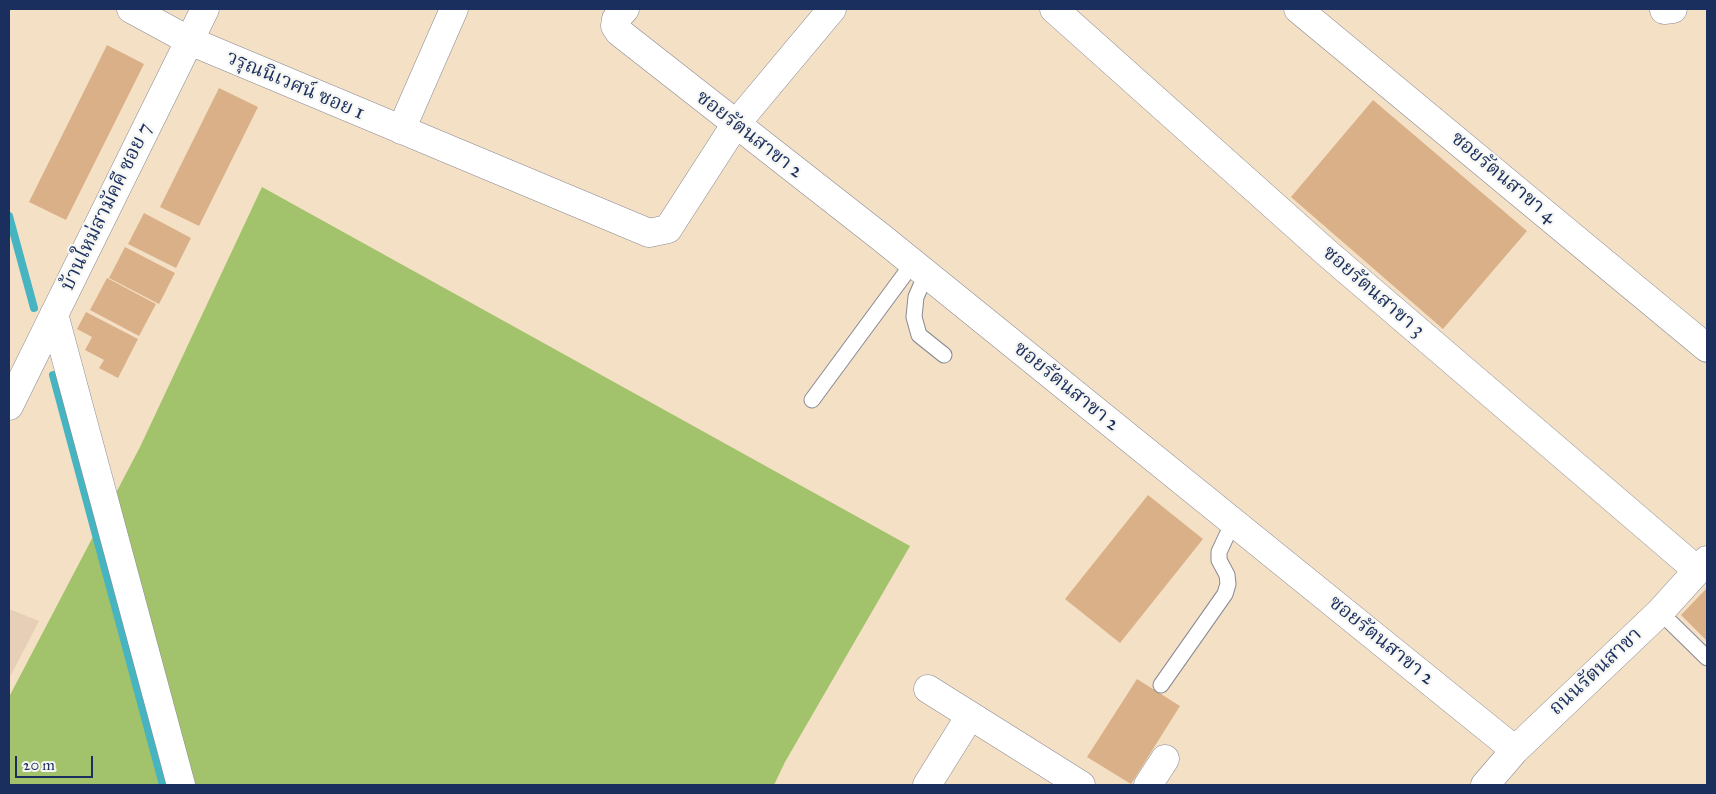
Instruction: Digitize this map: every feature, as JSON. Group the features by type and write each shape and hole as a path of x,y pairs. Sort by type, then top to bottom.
{"street":[{"name":"วรุณนิเวศน์ ซอย 1","path":"131,9 190,42 649,233 668,229 736,125 832,9"},
{"name":"บ้านใหม่สามัคคี ซอย 7","path":"9,406 205,9"},
{"path":"401,130 454,9"},
{"name":"ซอยรัตนสาขา 3","path":"1054,9 1327,252 1702,565"},
{"name":"ซอยรัตนสาขา 4","path":"1298,9 1707,348"},
{"name":"ซอยรัตนสาขา 2","path":"620,17 619,32 919,268 1515,750"},
{"path":"54,314 181,785"},
{"name":"ถนนรัตนสาขา","path":"1485,785 1515,750 1660,612 1702,565"},
{"path":"928,689 1081,785"},
{"path":"927,785 970,716"},
{"path":"1148,785 1165,759"}],"lane":[{"path":"919,268 914,317 919,335 944,355"},
{"path":"812,400 919,268"},
{"path":"1161,685 1225,594 1228,584 1227,575 1219,560 1219,552 1233,522"},
{"path":"1660,612 1707,658"}],"shaded area":[{"path":"9,609 39,621 9,679"}],"green space":[{"path":"262,187 910,546 785,762 774,785 9,785 9,697 140,447"}],"building":[{"path":"107,45 144,64 66,220 29,202"},
{"path":"219,88 258,107 199,226 160,207"},
{"path":"1373,100 1527,231 1443,329 1291,197"},
{"path":"144,213 191,238 176,268 128,244"},
{"path":"125,247 175,273 159,304 109,278"},
{"path":"107,278 156,304 139,336 90,310"},
{"path":"86,312 138,339 118,378 99,368 104,360 85,350 92,337 77,329"},
{"path":"1148,495 1203,539 1120,643 1065,599"},
{"path":"1707,588 1707,641 1681,615"},
{"path":"1137,679 1180,706 1131,784 1087,757"}],"waterway":[{"path":"9,216 34,308"},
{"path":"53,375 163,785"}]}
